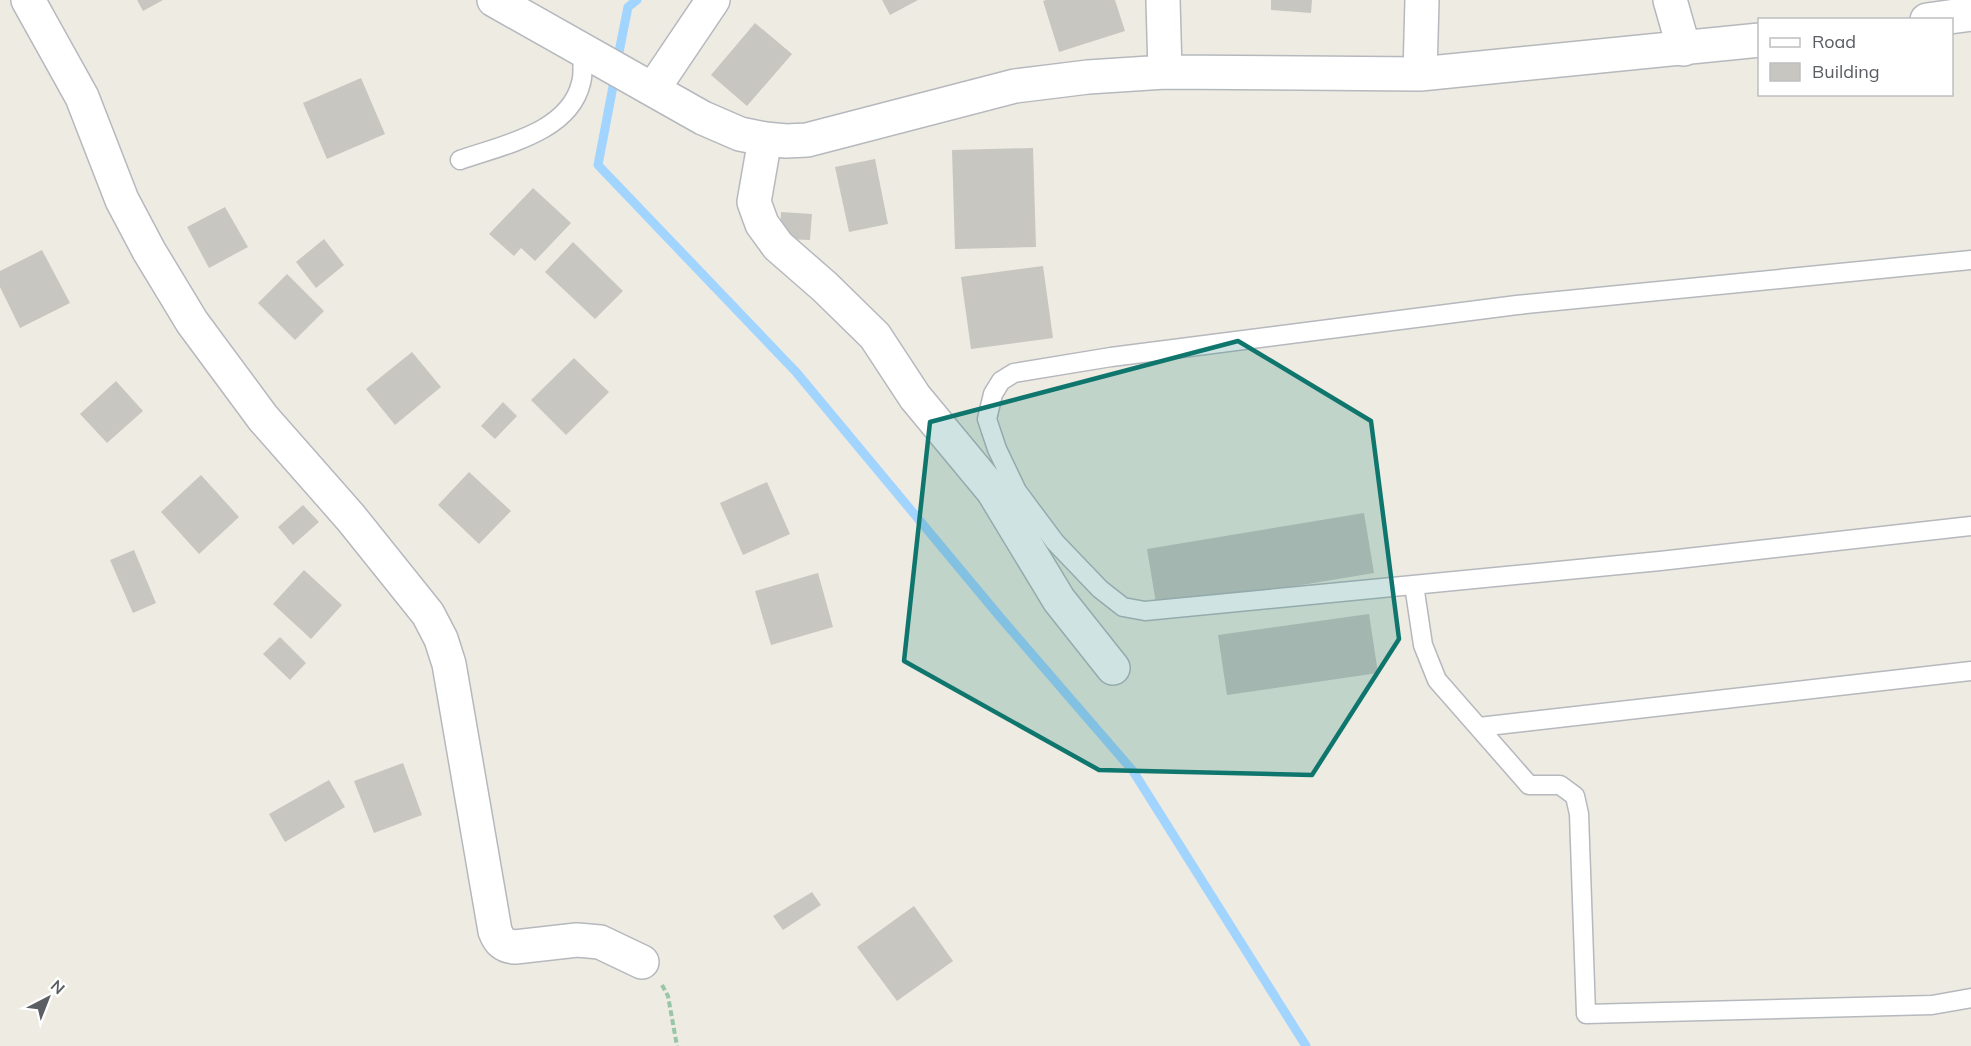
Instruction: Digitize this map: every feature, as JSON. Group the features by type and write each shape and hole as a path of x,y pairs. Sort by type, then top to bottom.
{"street":[{"path":"28,0 82,97 133,220 192,322 263,418 351,518 428,614 441,639 450,664 495,931 499,940 506,946 515,947 577,940 600,942 642,962"},
{"path":"494,0 704,118 740,134 786,141 807,140 1015,86 1088,77 1165,72 1420,74 1758,40"},
{"path":"644,84 713,0"},
{"path":"1163,0 1165,72"},
{"path":"1420,74 1422,0"},
{"path":"1670,0 1684,49"},
{"path":"1942,18 1971,14"},
{"path":"765,139 754,202 762,225 778,246 825,287 875,336 915,397 993,491 1059,600 1113,668"}],"lane":[{"path":"460,160 536,134 561,118 573,103 590,55"},
{"path":"1971,260 1517,305 1111,357 1014,373 1001,381 993,394 987,420 997,449 1017,491 1055,542 1100,589 1123,608 1145,611 1672,559 1971,526"},
{"path":"1414,585 1423,645 1437,680 1529,785 1560,785 1575,796 1579,814 1586,1014 1932,1005 1971,998"},
{"path":"1479,727 1971,671"}],"path":[{"path":"642,962 658,978 668,996 677,1046"}],"highlighted area":[{"path":"1238,341 1371,421 1399,639 1312,775 1099,770 904,661 930,422"}],"building":[{"path":"137,0 163,0 143,11"},
{"path":"882,0 918,0 890,15"},
{"path":"1115,0 1125,31 1059,52 1043,1"},
{"path":"1271,0 1312,0 1311,13 1271,10"},
{"path":"755,23 792,54 747,106 711,75"},
{"path":"361,78 385,134 327,159 303,103"},
{"path":"1033,148 1036,247 955,249 952,150"},
{"path":"875,159 888,224 849,232 835,167"},
{"path":"533,188 571,223 535,261 521,248 514,256 489,234"},
{"path":"225,207 248,247 209,268 187,227"},
{"path":"781,212 812,214 810,240 780,239"},
{"path":"324,239 344,265 316,288 296,262"},
{"path":"573,242 623,291 595,319 545,272"},
{"path":"42,250 70,303 20,328 0,287 0,271"},
{"path":"1043,266 1053,338 971,349 961,277"},
{"path":"287,274 324,311 295,340 258,303"},
{"path":"412,352 441,387 395,425 366,389"},
{"path":"574,358 609,392 566,435 531,400"},
{"path":"116,381 143,411 107,443 80,414"},
{"path":"503,402 517,416 495,439 481,426"},
{"path":"469,472 511,511 479,544 438,505"},
{"path":"201,475 239,517 199,554 161,512"},
{"path":"767,482 790,534 743,555 720,503"},
{"path":"303,505 319,522 293,545 278,527"},
{"path":"1364,513 1374,573 1157,609 1147,549"},
{"path":"134,550 156,603 133,613 110,560"},
{"path":"304,570 342,605 311,639 273,604"},
{"path":"818,573 833,627 771,645 755,591"},
{"path":"1369,614 1378,673 1227,695 1218,635"},
{"path":"280,637 306,663 290,680 263,654"},
{"path":"403,763 422,815 374,833 354,781"},
{"path":"329,780 345,807 285,842 269,814"},
{"path":"812,892 821,905 783,930 773,916"},
{"path":"914,906 953,961 897,1001 857,947"}],"waterway":[{"path":"617,62 628,7 637,0"},
{"path":"615,76 598,165 796,372 1000,617 1133,771 1306,1046"}]}
